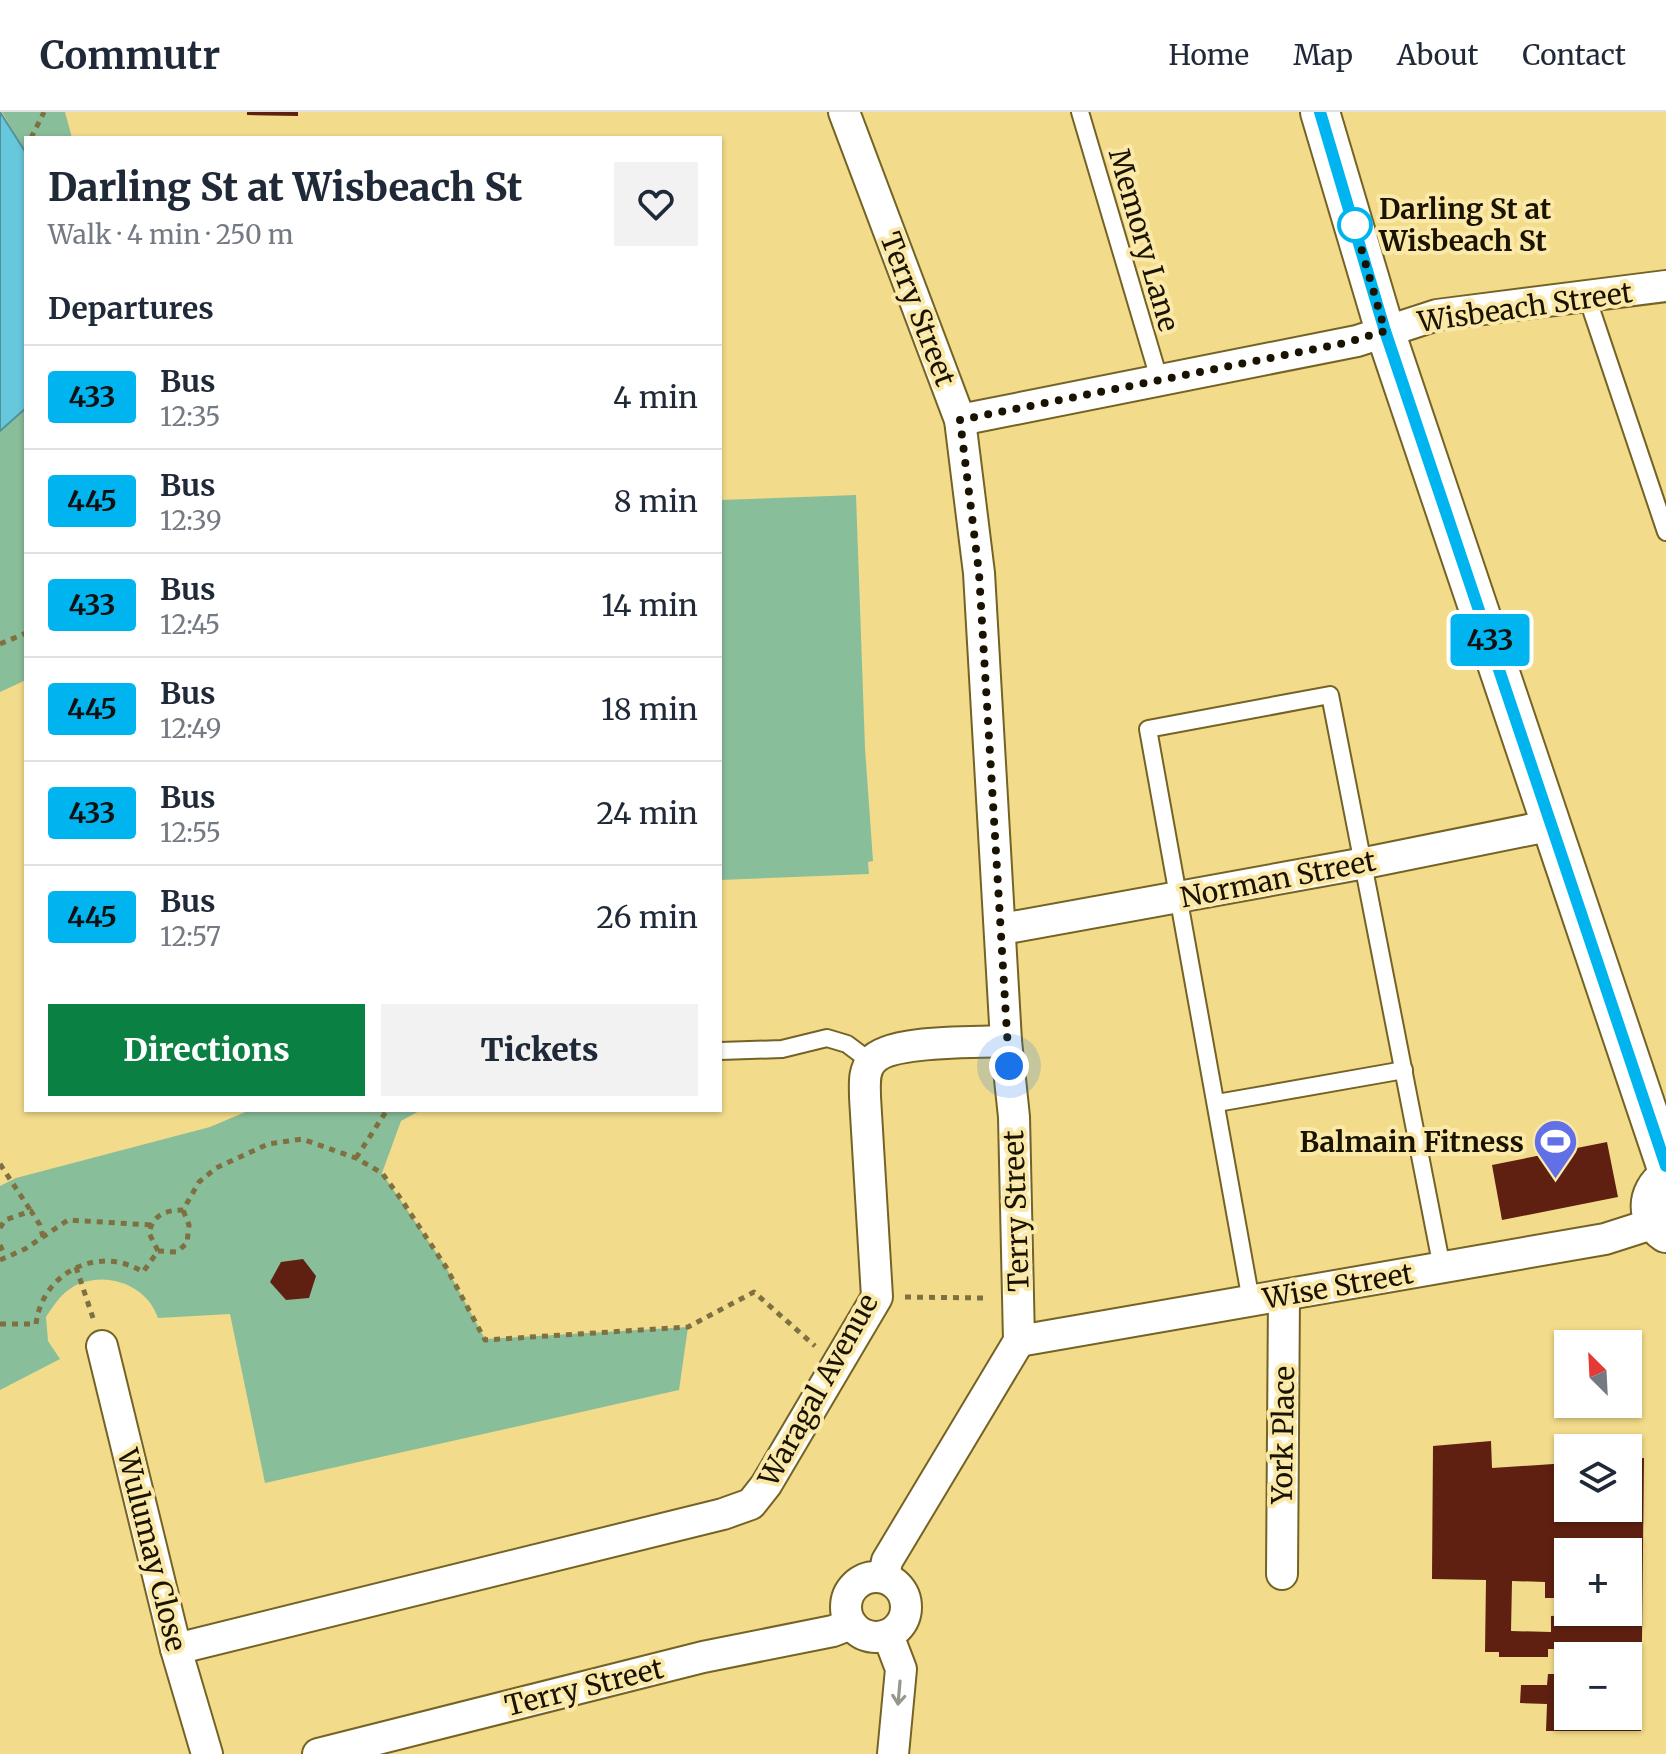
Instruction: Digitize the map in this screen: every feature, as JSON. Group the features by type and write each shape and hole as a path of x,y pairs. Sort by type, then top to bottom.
{"street":[{"name":"Terry Street","path":"844,112 960,420 979,573 1002,929 1006,1041 1014,1117 1019,1341"},
{"path":"1320,112 1385,331 1666,1166"},
{"name":"Wisbeach Street","path":"960,420 1357,341 1437,315 1666,286"},
{"name":"Norman Street","path":"1002,929 1365,863 1553,825"},
{"path":"871,1062 892,1048 1006,1041"},
{"name":"Waragal Avenue","path":"176,1649 723,1514 751,1504 766,1485 877,1297 865,1097 865,1076 871,1062"},
{"path":"1660,1228 1651,1215 1651,1197 1666,1178"},
{"name":"Wise Street","path":"1019,1341 1660,1228"},
{"name":"York Place","path":"1282,1574 1284,1295"},
{"path":"884,1577 887,1561 1019,1341"},
{"name":"Wulumay Close","path":"102,1346 176,1649 207,1754"},
{"path":"874,1576 884,1577 900,1587 907,1604 903,1623 888,1635 867,1636 851,1624 846,1603 855,1585 874,1576"},
{"name":"Terry Street","path":"318,1754 703,1657 833,1631 851,1624"},
{"path":"888,1635 901,1669 893,1754"}],"lane":[{"name":"Memory Lane","path":"1080,112 1160,382"},
{"path":"1587,297 1666,532"},
{"path":"1251,1301 1148,729 1330,695 1442,1268"},
{"path":"722,1051 782,1049 827,1038 847,1044 871,1062"},
{"path":"1217,1103 1404,1070"}],"path":[{"path":"32,136 44,112"},
{"path":"0,644 24,634"},
{"path":"356,1158 386,1112"},
{"path":"183,1210 199,1182 216,1168 268,1144 302,1139 356,1158 382,1173 446,1267 485,1340 688,1327 754,1292 837,1365"},
{"path":"0,1164 40,1225 43,1237"},
{"path":"158,1251 149,1233 151,1225 164,1212 183,1210"},
{"path":"158,1251 177,1252 187,1243 189,1225 183,1210"},
{"path":"0,1228 5,1220 31,1211"},
{"path":"0,1245 3,1258 68,1220 151,1225"},
{"path":"0,1324 36,1324 38,1304 50,1286 76,1266 128,1262 143,1272 158,1251"},
{"path":"76,1266 102,1346"},
{"path":"877,1297 984,1298"}],"green space":[{"path":"2,112 65,112 71,136 24,136 24,150"},
{"path":"24,410 24,681 0,692 0,431"},
{"path":"856,495 865,748 873,861 868,862 869,874 722,880 722,500"},
{"path":"245,1112 417,1112 401,1121 382,1173 446,1267 485,1339 688,1327 679,1390 265,1483 230,1314 158,1318 153,1307 137,1290 104,1279 81,1283 70,1289 46,1317 48,1341 60,1359 0,1390 0,1186 16,1178 210,1127"}],"water":[{"path":"0,112 24,150 24,410 0,431"}],"building":[{"path":"247,112 298,112 298,116 247,115"},
{"name":"Balmain Fitness","path":"1607,1142 1618,1197 1502,1220 1492,1165"},
{"path":"303,1259 316,1276 309,1298 286,1300 270,1282 281,1262"},
{"path":"1491,1441 1492,1468 1554,1464 1554,1522 1642,1522 1644,1458 1642,1642 1554,1642 1554,1649 1548,1649 1548,1657 1499,1657 1499,1652 1485,1652 1486,1580 1432,1579 1433,1446"},
{"path":"1548,1674 1554,1674 1554,1730 1641,1731 1546,1731 1547,1704 1520,1703 1521,1685 1547,1685"}],"bus line":[{"name":"433","path":"1320,112 1385,331 1666,1166"}],"place":[{"name":"Darling St at Wisbeach St","path":"1355,225"},
{"name":"Balmain Fitness","path":"1555,1181"}],"route":[{"path":"1009,1066 979,573 960,420 1357,341 1385,331 1353,220 1355,225"}]}
